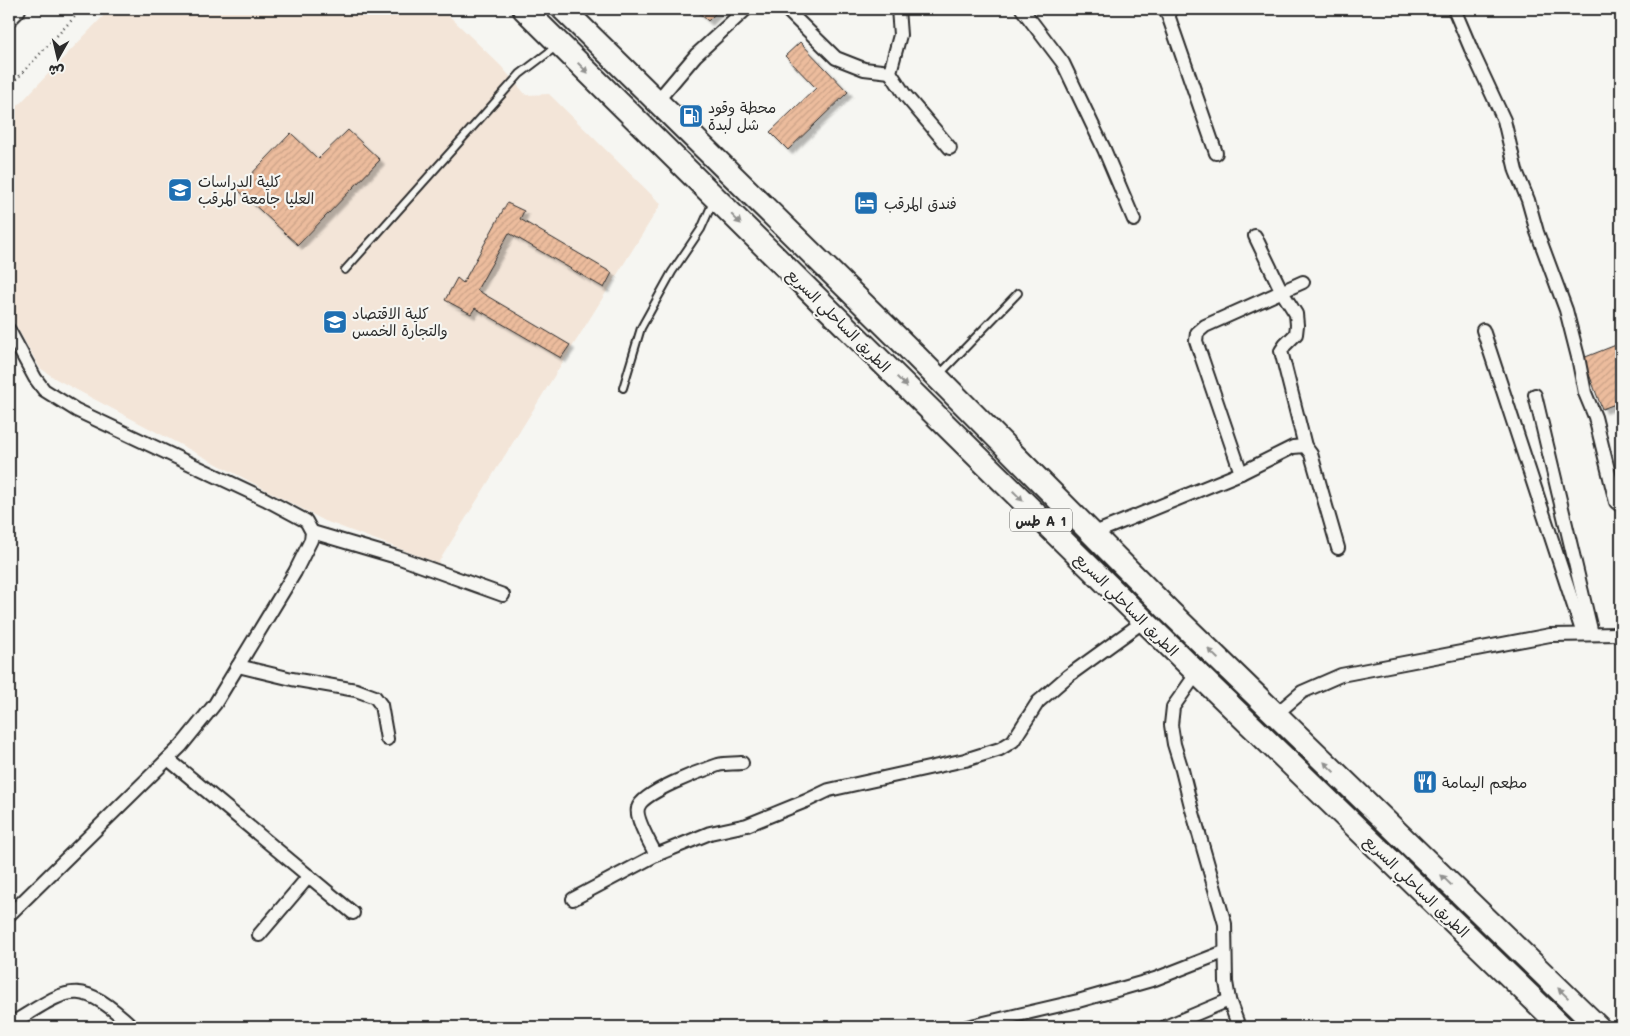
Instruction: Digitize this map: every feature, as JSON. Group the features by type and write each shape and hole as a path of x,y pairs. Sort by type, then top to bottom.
{"highway":[{"name":"الطريق الساحلي السريع","path":"524,9 1197,673 1562,1027"},
{"name":"الطريق الساحلي السريع","path":"563,9 658,100 1275,715 1598,1027"}],"main road":[{"path":"9,15 15,9"}],"street":[{"path":"658,100 696,55 746,9"},
{"path":"786,9 836,58 864,69 890,72"},
{"path":"898,9 900,35 890,72 904,95 950,148"},
{"path":"1022,9 1063,63 1104,149 1134,220"},
{"path":"1164,9 1174,32 1216,153"},
{"path":"1454,9 1504,120 1516,171 1566,310 1585,393 1595,417 1616,502 1621,506"},
{"path":"1256,236 1282,292 1296,314 1298,325 1296,334 1281,351 1305,446 1311,454 1338,548"},
{"path":"1241,473 1196,341 1197,333 1205,326 1303,282"},
{"path":"9,330 35,378 44,390 94,419 265,499 306,521 312,532 312,540 295,572 215,704 181,746 9,915"},
{"path":"1483,330 1587,634"},
{"path":"1535,395 1587,634"},
{"path":"1092,534 1241,473 1293,447 1305,446"},
{"path":"312,532 400,558 503,595"},
{"path":"573,899 656,855 710,833 755,822 828,790 965,760 1000,749 1013,741 1038,702 1068,676 1144,621"},
{"path":"1275,715 1302,692 1341,676 1550,635 1621,634"},
{"path":"238,666 292,679 356,690 375,697 380,705 386,739"},
{"path":"1197,673 1173,707 1171,725 1174,744 1225,924 1226,982 1229,1000 1239,1027"},
{"path":"168,759 353,913"},
{"path":"656,855 638,818 638,808 641,803 660,788 720,765 742,763"},
{"path":"258,935 309,876"},
{"path":"967,1027 1078,1001 1155,979 1224,952"},
{"path":"9,1025 60,995 84,992 112,1008 133,1027"},
{"path":"1165,1027 1229,1000"}],"lane":[{"path":"344,270 520,74 560,44"},
{"path":"623,388 641,328 672,272 701,229 715,198"},
{"path":"937,377 1018,293"}],"path":[{"path":"9,87 82,9"}],"shaded area":[{"name":"كلية الاقتصاد والتجارة الخمس","path":"110,9 442,9 501,66 526,95 549,94 661,204 438,563 325,521 56,379 40,368 9,313 9,115","holes":["348,130 379,160 334,143"]}],"building":[{"path":"695,9 720,9 708,21"},
{"path":"800,42 848,92 788,150 770,132 816,88 785,56"},
{"path":"348,130 380,160 298,245 237,189 291,133 318,159"},
{"path":"507,203 524,211 520,219 612,273 604,288 509,233 477,290 570,345 561,358 475,308 471,314 445,300 457,278 463,283"},
{"path":"1621,343 1621,402 1602,409 1583,358"}],"place":[{"name":"محطة وقود شل لبدة","path":"691,116"},
{"name":"كلية الدراسات العليا جامعة المرقب","path":"180,190"},
{"name":"فندق المرقب","path":"866,203"},
{"name":"كلية الاقتصاد والتجارة الخمس","path":"335,322"},
{"name":"مطعم اليمامة","path":"1425,782"}]}
